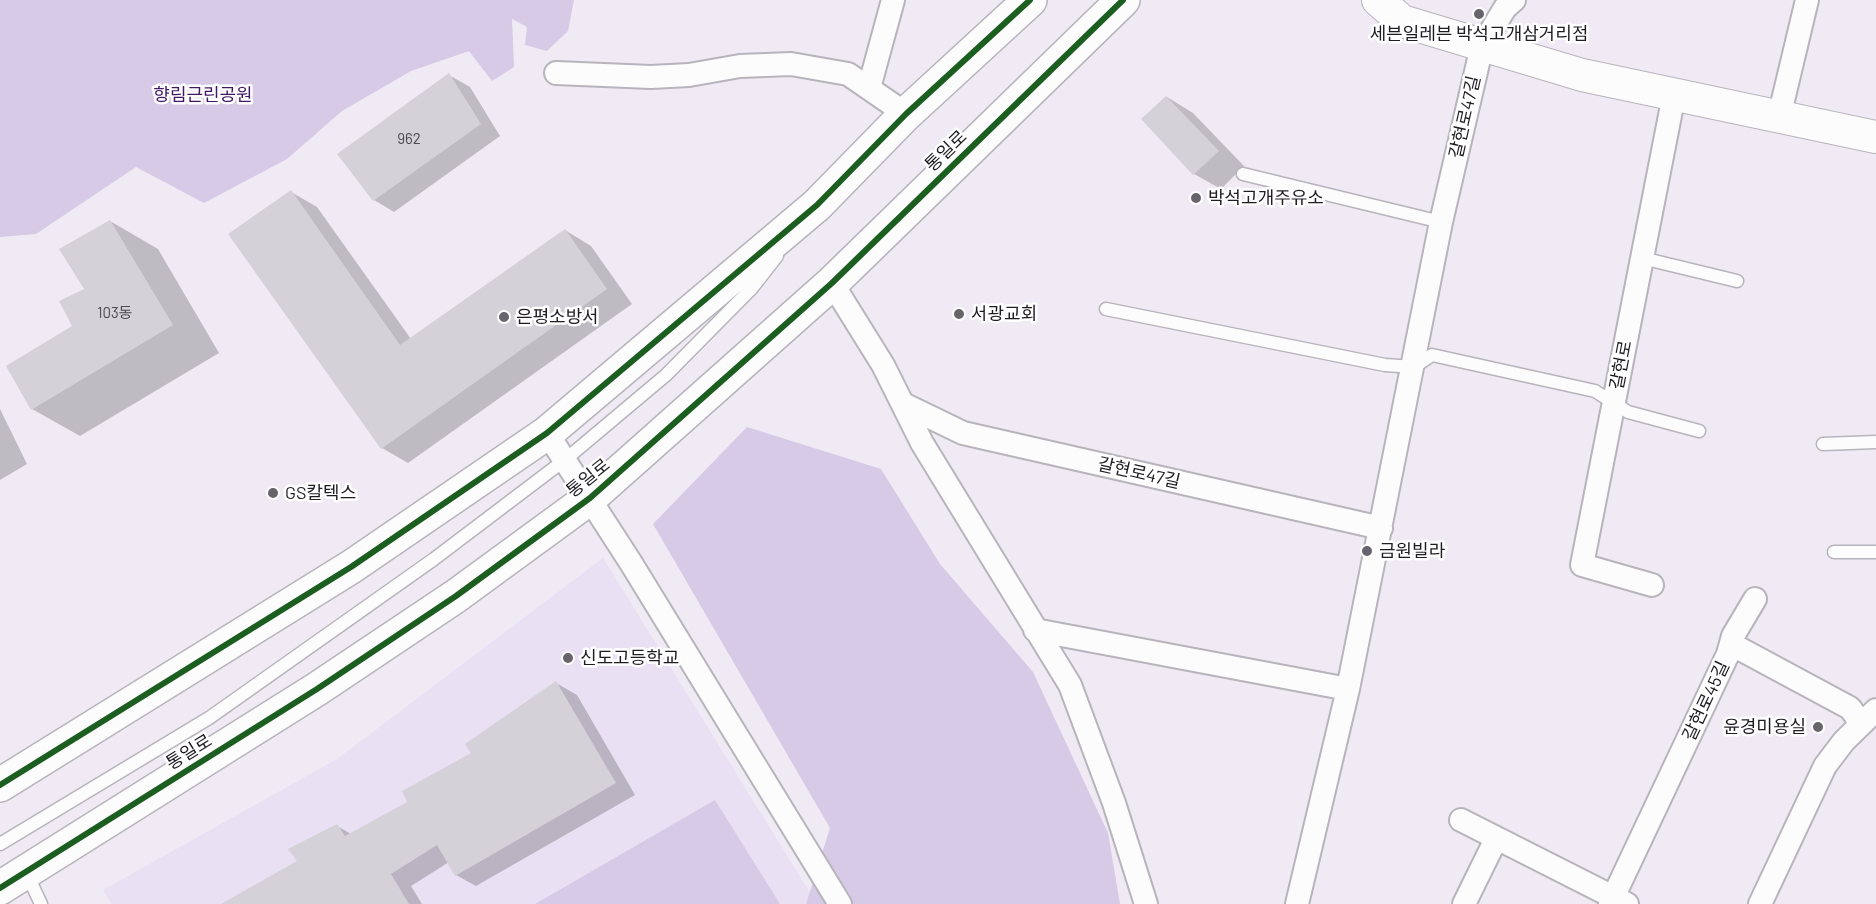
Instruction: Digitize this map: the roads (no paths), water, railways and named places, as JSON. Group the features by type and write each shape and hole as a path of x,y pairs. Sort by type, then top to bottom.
{"main road":[{"path":"0,784 351,567 547,433 817,205 906,114 1030,0"},
{"name":"통일로","path":"13,881 317,689 456,596 590,498 832,283 1123,0"},
{"path":"1378,0 1402,21 1582,75 1876,137"}],"street":[{"path":"869,88 893,0"},
{"path":"1482,46 1505,8 1514,0"},
{"path":"1779,117 1807,0"},
{"name":"갈현로47길","path":"1297,904 1348,690 1441,222 1482,46"},
{"path":"556,73 651,77 689,75 740,66 791,64 848,74 906,114"},
{"name":"갈현로","path":"1652,585 1582,565 1674,95"},
{"path":"832,283 883,365 922,443 1070,685 1114,803 1146,904"},
{"name":"갈현로47길","path":"903,404 963,433 1381,528"},
{"path":"547,433 566,459 840,904"},
{"path":"1731,644 1755,599"},
{"path":"1035,630 1348,690"},
{"name":"갈현로45길","path":"1617,902 1731,644 1869,716 1844,741 1825,766 1760,904"},
{"path":"1461,820 1617,902"},
{"path":"1464,904 1496,839"}],"lane":[{"path":"1243,174 1441,222"},
{"path":"0,843 209,718 434,559 566,459 666,375 694,348 752,288 817,205"},
{"path":"1642,258 1737,281"},
{"path":"1106,309 1385,365 1414,367 1432,355 1595,391 1628,412 1699,431"},
{"path":"1823,444 1876,442"},
{"path":"1834,552 1876,552"},
{"path":"13,881 41,904"}],"place":[{"name":"세븐일레븐 박석고개삼거리점","path":"1479,14"},
{"name":"박석고개주유소","path":"1196,198"},
{"name":"서광교회","path":"959,314"},
{"name":"은평소방서","path":"504,317"},
{"name":"GS칼텍스","path":"273,493"},
{"name":"금원빌라","path":"1367,551"},
{"name":"신도고등학교","path":"568,658"},
{"name":"윤경미용실","path":"1818,727"}],"park label":[{"name":"향림근린공원","path":"203,95"}]}
